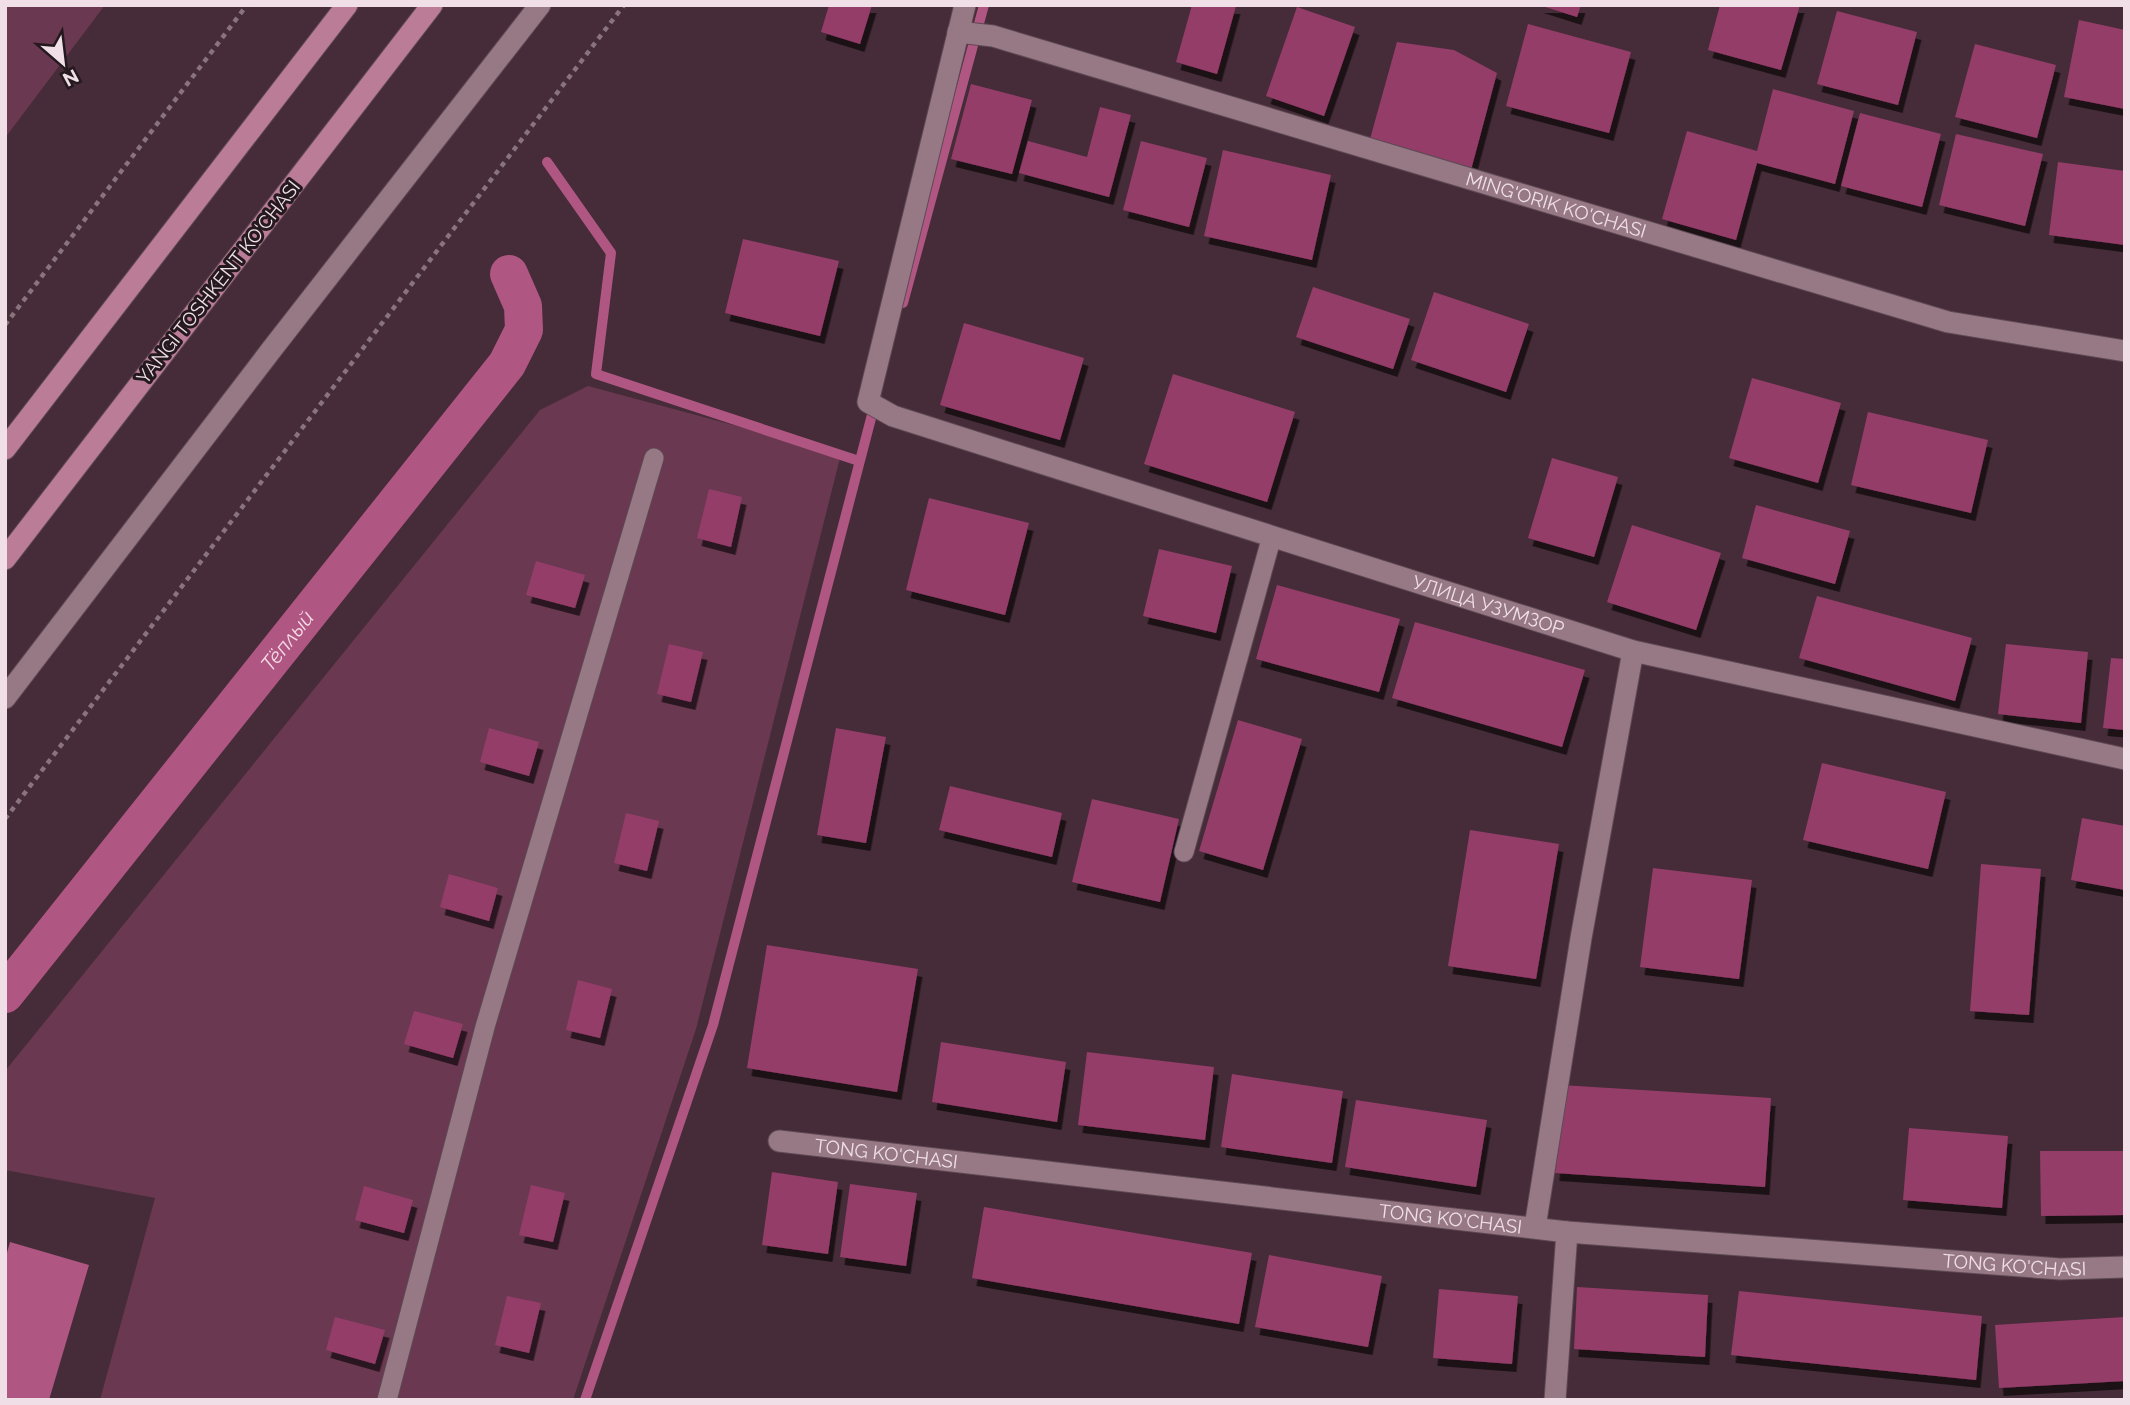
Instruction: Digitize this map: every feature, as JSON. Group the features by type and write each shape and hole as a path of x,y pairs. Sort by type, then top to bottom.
{"highway":[{"path":"5,449 347,5"},
{"name":"YANGI TOSHKENT KO‘CHASI","path":"5,559 432,5"}],"street":[{"path":"5,698 540,5"},
{"path":"958,32 965,5"},
{"name":"MING'ORIK KO'CHASI","path":"958,32 993,36 1948,322 2125,351"},
{"name":"УЛИЦА УЗУМЗОР","path":"958,32 868,402 893,416 1633,651 2125,759"},
{"path":"1535,1227 1581,938 1633,651"},
{"name":"TONG KO'CHASI","path":"779,1141 1567,1232 2060,1269 2125,1267"},
{"path":"1555,1400 1567,1232"}],"lane":[{"path":"387,1400 485,1027 654,458"},
{"path":"1184,852 1272,536"}],"path":[{"path":"5,325 247,5"},
{"path":"5,819 624,5"}],"shaded area":[{"path":"5,5 105,5 5,138"},
{"path":"588,386 841,454 696,1029 573,1400 100,1400 155,1198 5,1170 5,1071 540,410"},
{"path":"10,1242 89,1265 49,1400 5,1400 5,1260"}],"building":[{"path":"829,5 872,5 860,44 821,32"},
{"path":"1192,5 1236,6 1217,74 1176,62"},
{"path":"1539,5 1581,5 1577,17"},
{"path":"1720,5 1800,5 1781,70 1708,50"},
{"path":"1297,7 1355,27 1324,116 1266,96"},
{"path":"1837,11 1917,32 1898,105 1817,84"},
{"path":"2079,20 2125,30 2125,109 2064,97"},
{"path":"1528,24 1631,52 1609,133 1506,106"},
{"path":"1397,42 1454,50 1497,73 1471,170 1370,139"},
{"path":"1975,44 2056,65 2037,138 1955,117"},
{"path":"971,84 1032,100 1012,174 951,159"},
{"path":"1773,89 1854,111 1835,184 1757,163 1736,240 1662,219 1687,131 1757,151"},
{"path":"1100,107 1131,115 1109,197 1019,173 1028,141 1087,157"},
{"path":"1860,113 1941,134 1922,207 1841,186"},
{"path":"1956,134 2043,154 2025,226 1939,205"},
{"path":"1141,141 1207,158 1189,227 1123,210"},
{"path":"1223,150 1331,175 1312,260 1204,236"},
{"path":"2058,162 2125,171 2125,245 2049,235"},
{"path":"743,239 839,261 820,336 725,313"},
{"path":"1313,287 1410,319 1393,369 1296,337"},
{"path":"1434,292 1529,324 1506,392 1411,360"},
{"path":"964,323 1084,358 1060,440 940,405"},
{"path":"1173,374 1295,412 1267,502 1144,464"},
{"path":"1752,378 1841,403 1818,483 1729,458"},
{"path":"1868,412 1988,440 1971,513 1851,485"},
{"path":"1552,458 1618,477 1594,557 1528,538"},
{"path":"709,489 742,497 731,547 697,538"},
{"path":"929,498 1029,523 1005,615 906,590"},
{"path":"1756,505 1850,531 1835,584 1742,558"},
{"path":"1632,525 1721,553 1696,630 1607,602"},
{"path":"1159,549 1232,566 1216,633 1143,616"},
{"path":"536,561 585,575 575,608 526,595"},
{"path":"1277,585 1400,619 1379,692 1256,659"},
{"path":"1817,596 1972,638 1955,701 1799,658"},
{"path":"1415,622 1585,670 1562,747 1392,698"},
{"path":"669,644 703,652 691,702 657,694"},
{"path":"2006,644 2088,652 2081,723 1998,714"},
{"path":"2111,658 2125,659 2125,730 2103,728"},
{"path":"1238,720 1302,739 1263,870 1199,851"},
{"path":"489,728 539,742 529,776 480,762"},
{"path":"836,728 886,737 866,843 817,835"},
{"path":"1822,763 1946,792 1928,869 1803,840"},
{"path":"950,786 1062,813 1052,857 939,830"},
{"path":"1092,799 1179,819 1160,902 1072,882"},
{"path":"626,813 659,821 647,871 614,863"},
{"path":"2082,818 2125,826 2125,890 2071,880"},
{"path":"1470,830 1559,844 1536,979 1448,966"},
{"path":"1981,864 2041,869 2029,1015 1970,1011"},
{"path":"1653,868 1752,880 1739,979 1640,967"},
{"path":"449,874 498,888 489,921 440,907"},
{"path":"767,945 918,969 897,1092 747,1068"},
{"path":"578,980 612,989 600,1038 566,1030"},
{"path":"414,1011 463,1024 453,1058 404,1044"},
{"path":"941,1042 1066,1062 1057,1122 932,1102"},
{"path":"1087,1052 1214,1067 1205,1140 1078,1125"},
{"path":"1232,1074 1343,1091 1332,1163 1221,1147"},
{"path":"1561,1085 1771,1098 1765,1187 1555,1173"},
{"path":"1356,1100 1487,1120 1476,1187 1345,1167"},
{"path":"1909,1128 2008,1136 2002,1208 1903,1200"},
{"path":"2040,1151 2125,1151 2125,1215 2041,1216"},
{"path":"772,1172 838,1182 828,1254 762,1245"},
{"path":"850,1184 917,1193 906,1266 840,1257"},
{"path":"531,1185 565,1193 553,1242 519,1235"},
{"path":"364,1186 413,1200 404,1233 355,1220"},
{"path":"984,1207 1252,1253 1239,1324 972,1278"},
{"path":"1269,1255 1382,1276 1368,1347 1255,1327"},
{"path":"1577,1287 1708,1295 1705,1357 1574,1349"},
{"path":"1439,1289 1518,1296 1512,1364 1433,1358"},
{"path":"1739,1291 1982,1316 1976,1380 1731,1355"},
{"path":"507,1296 541,1303 529,1353 495,1345"},
{"path":"335,1317 385,1330 375,1364 326,1350"},
{"path":"2125,1317 2125,1381 1999,1388 1995,1325"}],"waterway":[{"path":"903,303 984,5"},
{"path":"547,162 611,253 596,374 859,461"},
{"name":"Тёплый","path":"5,994 507,364 524,330 523,306 509,274"},
{"path":"585,1400 713,1025 875,403"}]}
